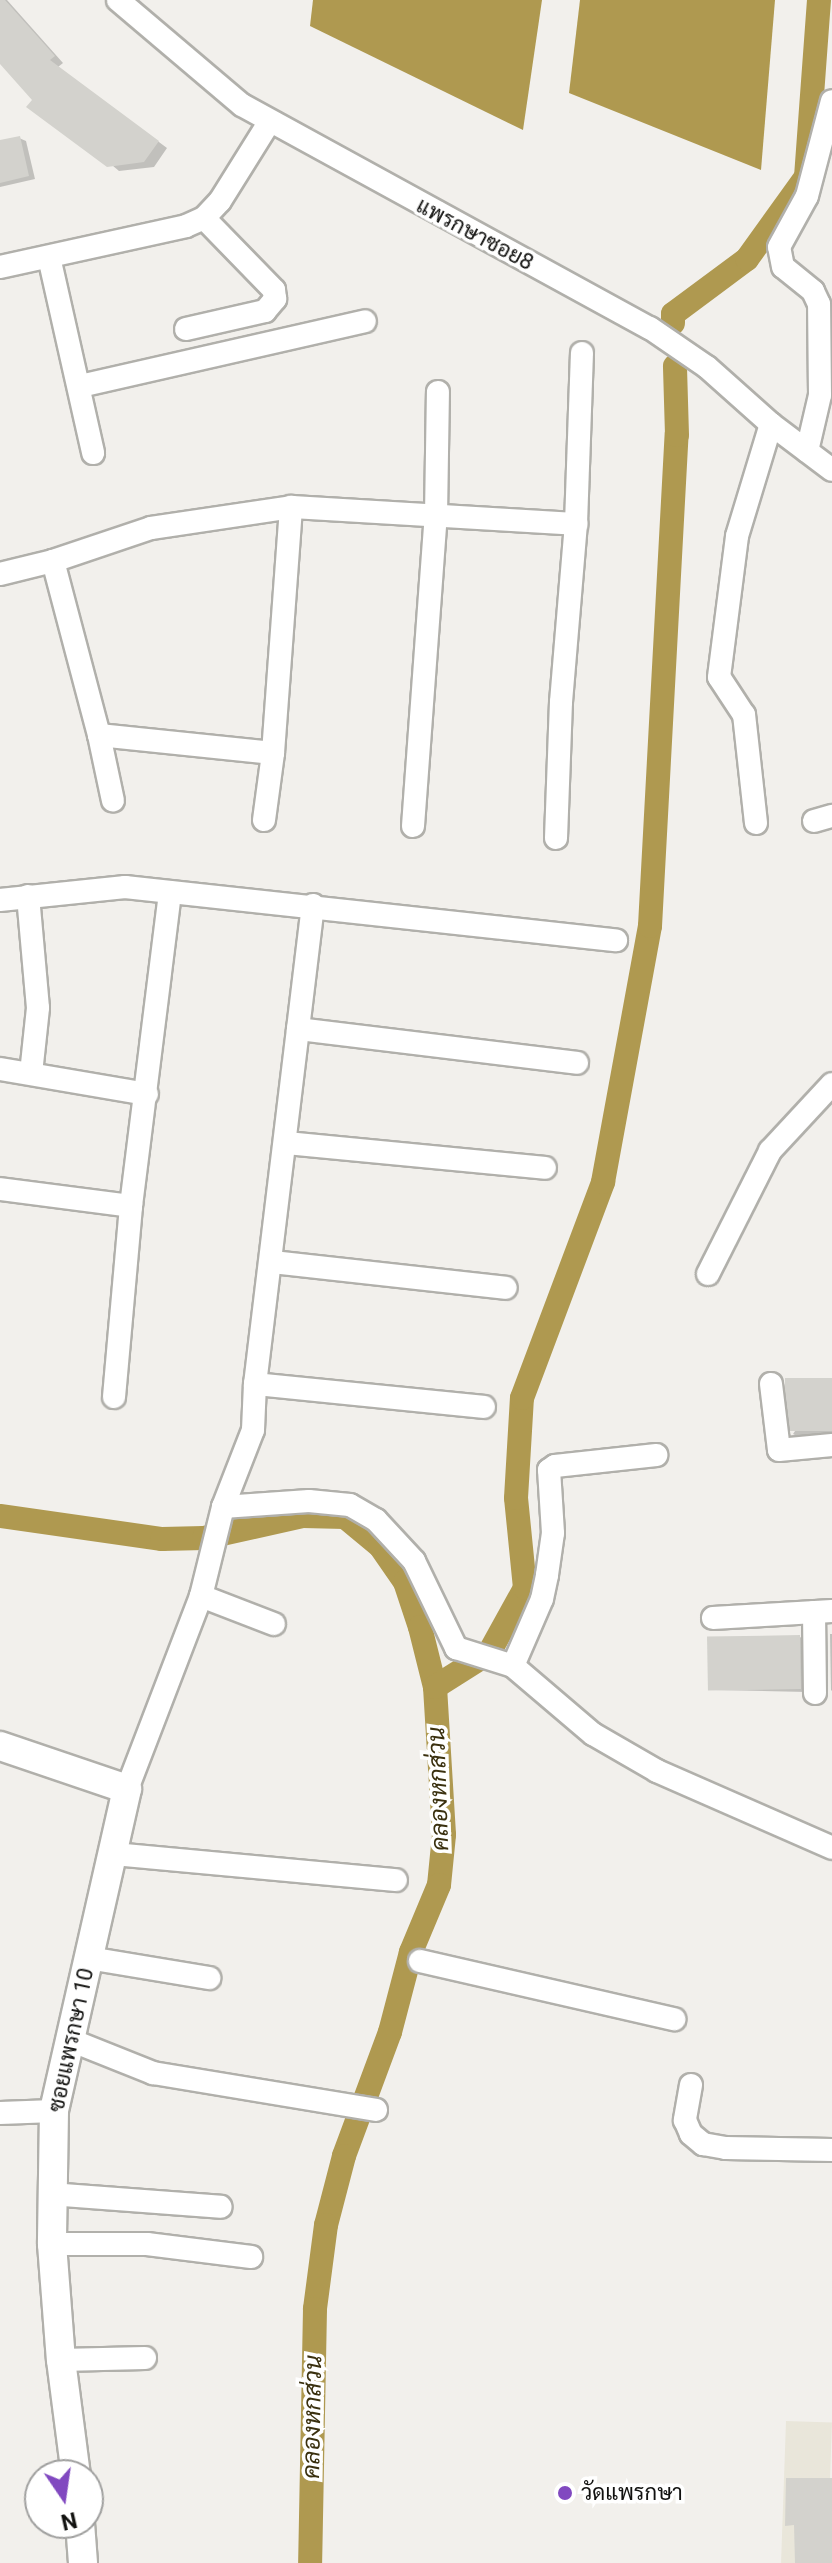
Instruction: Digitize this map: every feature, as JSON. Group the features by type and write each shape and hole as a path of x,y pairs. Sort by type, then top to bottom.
{"street":[{"name":"แพรกษาซอย8","path":"118,0 242,105 650,328 707,367 771,424 832,470"},
{"path":"807,451 820,395 819,304 813,291 783,267 779,247 807,196 832,101"},
{"path":"0,267 186,226 204,218 220,201 270,121"},
{"path":"186,329 265,311 275,299 274,290 204,218"},
{"path":"49,257 93,453"},
{"path":"80,386 365,321"},
{"path":"556,838 561,702 576,524 582,353"},
{"path":"413,826 436,516 438,392"},
{"path":"756,823 744,715 719,677 737,536 771,424"},
{"path":"0,574 53,561 151,528 291,507 576,524"},
{"path":"264,820 273,753 291,507"},
{"path":"53,561 99,735 113,801"},
{"path":"99,735 273,753"},
{"path":"0,900 125,887 616,940"},
{"path":"114,1397 131,1206 170,892"},
{"path":"28,896 38,1008 31,1074"},
{"path":"0,1746 127,1789 204,1586 221,1513 250,1439 313,905"},
{"path":"298,1029 577,1063"},
{"path":"0,1069 147,1094"},
{"path":"708,1274 770,1151 832,1084"},
{"path":"287,1143 545,1168"},
{"path":"0,1189 131,1206"},
{"path":"272,1262 506,1288"},
{"path":"255,1384 484,1407"},
{"path":"771,1384 779,1450 832,1445"},
{"path":"504,1663 542,1599 553,1533 549,1470 555,1466 656,1455"},
{"path":"221,1513 309,1501 350,1505 376,1520 414,1561 456,1648 504,1663 593,1734 657,1771 832,1848"},
{"path":"204,1586 274,1624"},
{"path":"713,1618 823,1612 815,1693"},
{"name":"ซอยแพรกษา 10","path":"74,2459 61,2360 52,2244 50,2194 54,2111 127,1789"},
{"path":"114,1854 396,1880"},
{"path":"88,1958 209,1978"},
{"path":"420,1961 674,2019"},
{"path":"68,2039 153,2073 376,2110"},
{"path":"691,2085 685,2120 691,2134 703,2144 726,2148 832,2150"},
{"path":"0,2113 54,2111"},
{"path":"50,2194 221,2207"},
{"path":"52,2244 147,2244 251,2257"},
{"path":"61,2360 145,2358"},
{"path":"81,2539 83,2563"}],"shaded area":[{"path":"313,0 542,0 523,130 310,26"},
{"path":"580,0 775,0 761,170 569,93"},
{"path":"786,2421 832,2423 827,2563 781,2563"}],"building":[{"path":"0,0 5,0 55,56 50,60 159,141 144,162 107,167 26,107 32,100 0,64"},
{"path":"20,136 29,176 0,183 0,140"},
{"path":"785,1378 832,1378 832,1431 785,1431"},
{"path":"800,1635 801,1689 708,1691 707,1637"},
{"path":"786,2478 832,2478 832,2563 795,2563 794,2525 785,2526"}],"waterway":[{"path":"673,323 673,314 747,259 806,177 819,0"},
{"path":"435,1687 489,1653 525,1588 516,1498 522,1398 603,1182 650,926 677,435 675,366"},
{"name":"คลองหกส่วน","path":"0,1516 162,1539 204,1538 303,1516 345,1517 380,1546 405,1582 420,1627 435,1687 444,1835 439,1885 411,1952 390,2032 344,2156 326,2225 315,2309 310,2563"}],"place":[{"name":"วัดแพรกษา","path":"565,2493"}]}
